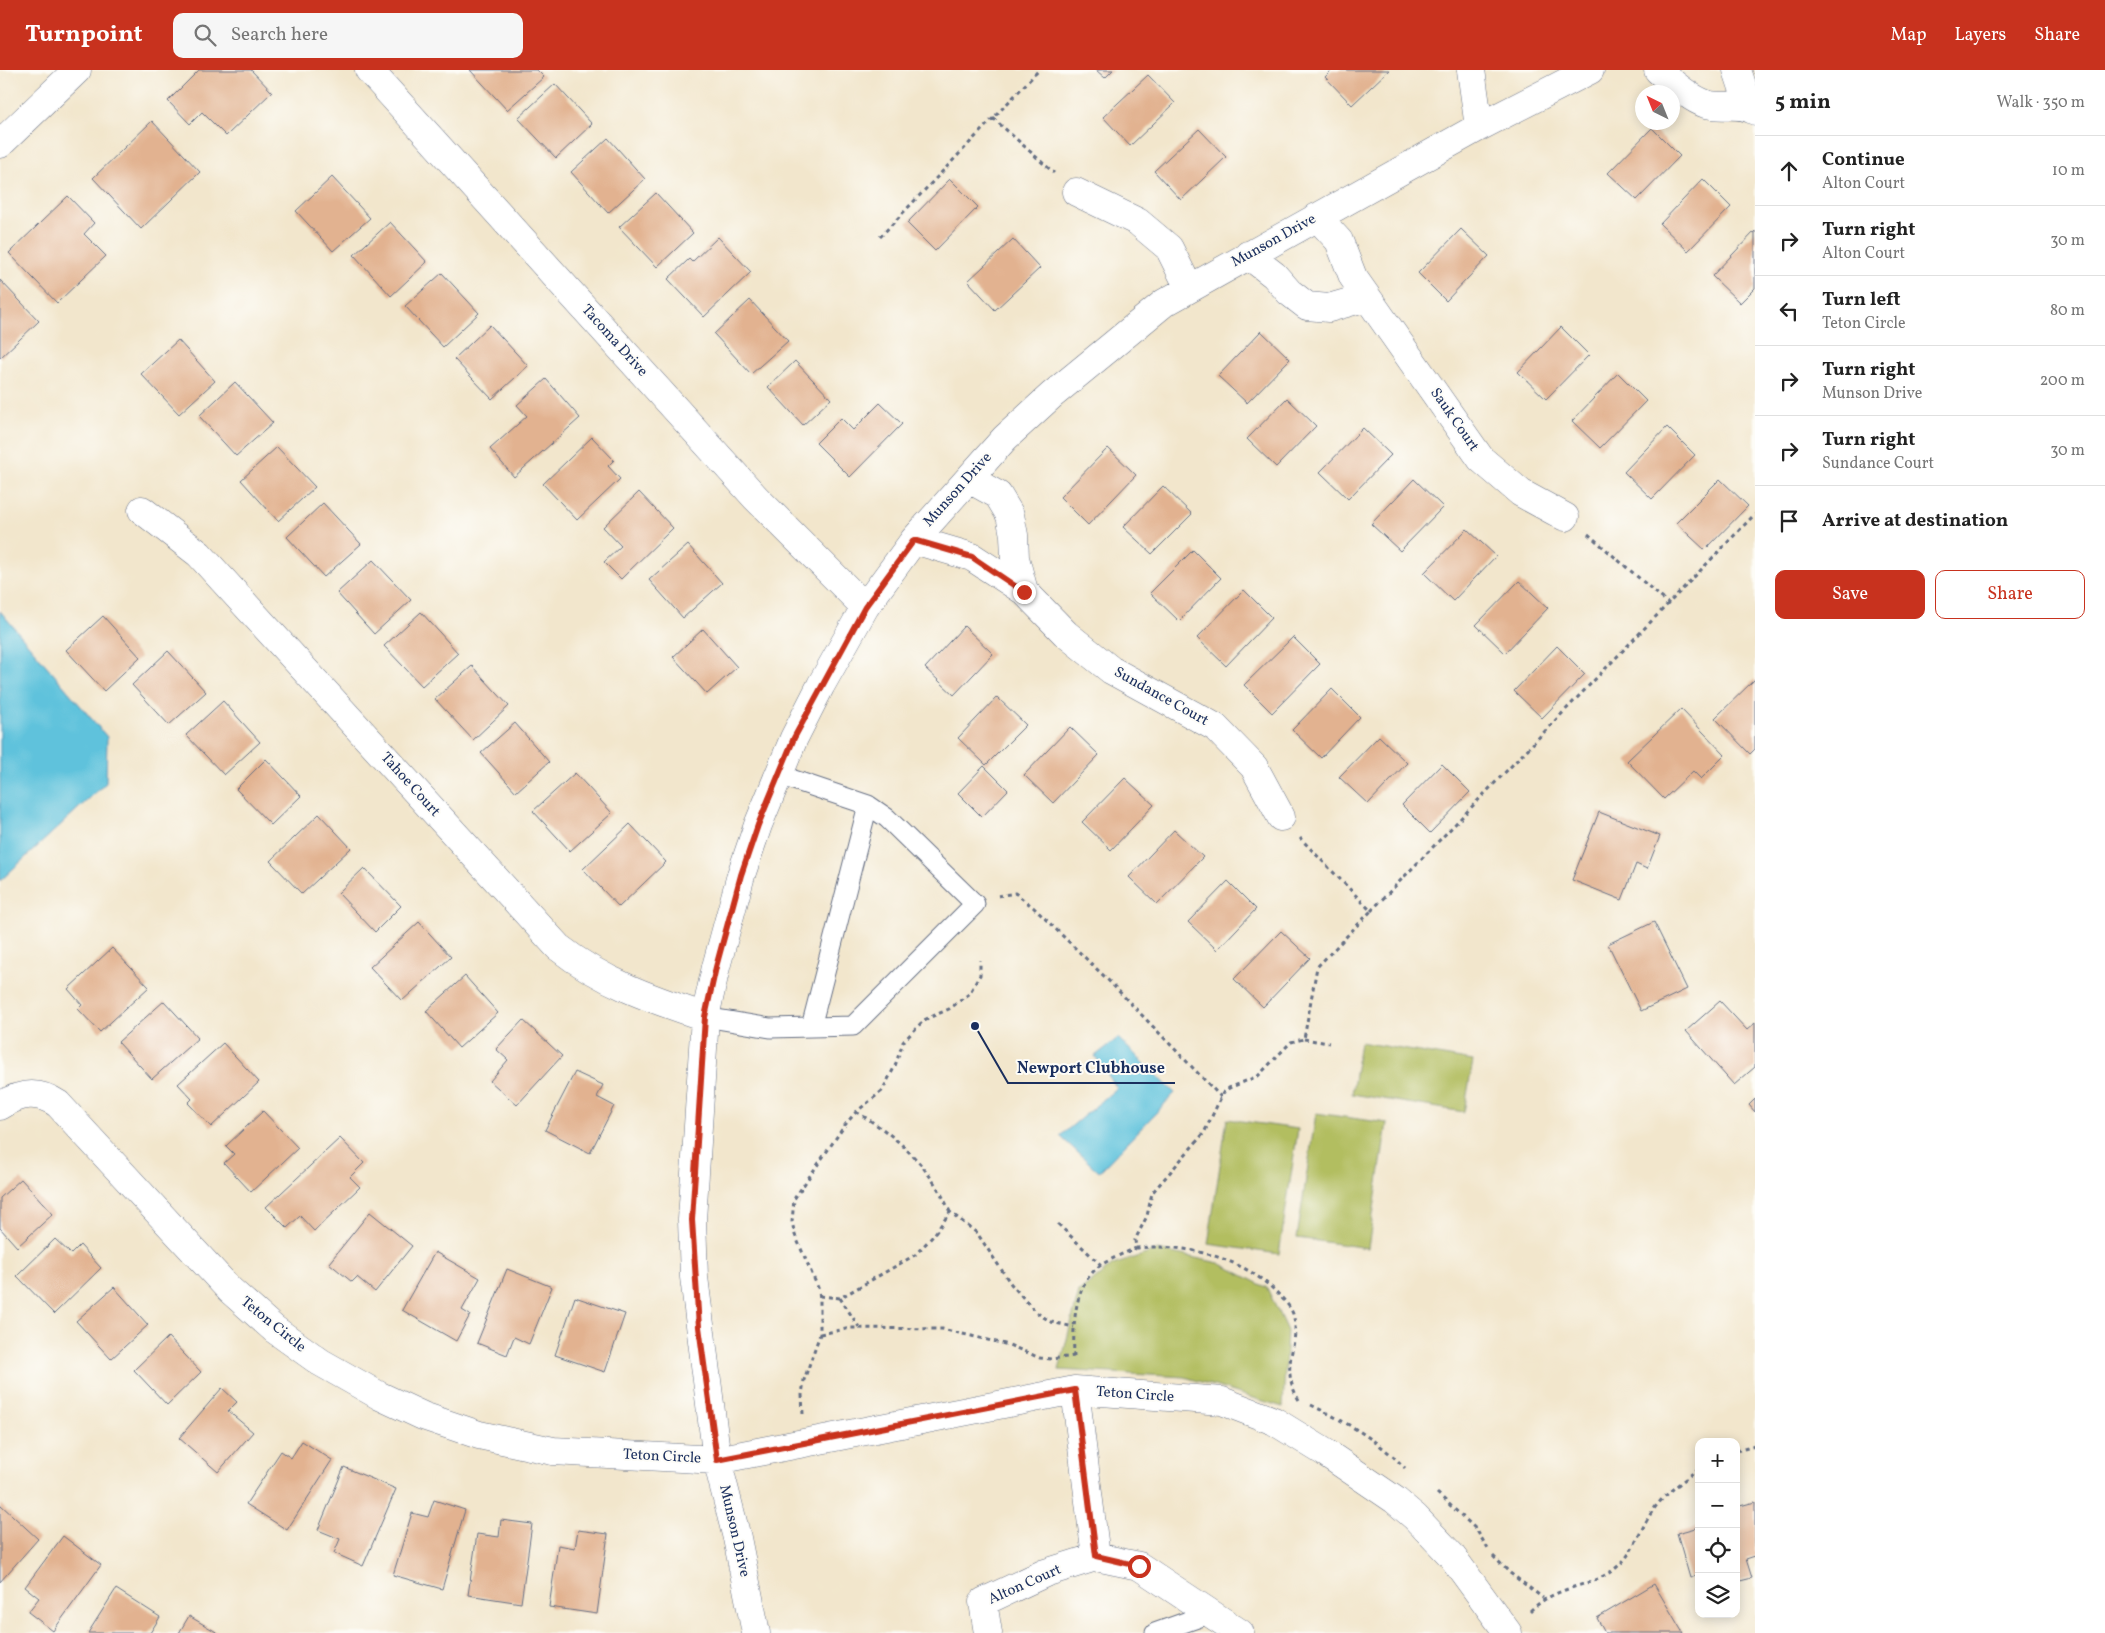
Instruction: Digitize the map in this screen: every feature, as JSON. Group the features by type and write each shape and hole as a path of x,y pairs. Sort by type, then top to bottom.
{"street":[{"path":"0,144 77,70"},
{"name":"Tacoma Drive","path":"370,70 756,498 865,607"},
{"path":"1471,70 1479,127"},
{"name":"Munson Drive","path":"756,1633 737,1538 717,1460 699,1327 692,1220 705,1017 716,967 741,875 758,825 778,775 821,685 865,607 914,540 1005,438 1052,395 1164,303 1479,127 1550,79 1590,70"},
{"path":"1658,70 1673,83 1706,104 1752,109 1737,70"},
{"path":"1076,192 1138,222 1169,248 1189,288"},
{"name":"Sauk Court","path":"1317,217 1339,241 1353,277 1481,459 1521,492 1566,517"},
{"path":"1248,255 1274,275 1288,292 1307,306 1329,308 1367,297"},
{"path":"969,479 998,496 1010,514 1015,558 1024,592"},
{"name":"Tahoe Court","path":"142,510 199,554 558,946 578,963 602,978 655,1000 705,1017"},
{"name":"Sundance Court","path":"914,540 972,557 1024,592 1066,634 1111,670 1216,727 1254,768 1281,817"},
{"name":"Teton Circle","path":"0,1106 23,1094 42,1096 58,1104 230,1290 274,1329 320,1362 380,1396 424,1416 479,1435 553,1451 717,1460 806,1442 1074,1378 1222,1401 1274,1421 1334,1458 1395,1500 1415,1517 1451,1555 1508,1633"},
{"path":"1074,1378 1096,1556 1139,1566 1240,1633"},
{"name":"Alton Court","path":"988,1633 983,1602 1046,1573 1096,1556"}],"lane":[{"path":"705,1017 770,1028 852,1026 975,904 887,818 868,805 778,775"},
{"path":"811,1027 868,805"},
{"path":"1155,1633 1211,1613"}],"path":[{"path":"880,237 1039,70"},
{"path":"993,118 1076,192"},
{"path":"1304,1039 1317,967 1755,514"},
{"path":"1566,517 1600,543 1669,604"},
{"path":"1281,817 1371,911"},
{"path":"993,898 1015,893 1033,907 1107,979 1221,1097"},
{"path":"806,1442 802,1395 809,1363 820,1334 820,1290 795,1235 792,1210 800,1188 856,1112 882,1091 892,1073 903,1042 924,1020 954,1006 969,994 980,975 980,960"},
{"path":"1136,1248 1135,1240 1147,1216 1152,1193 1204,1133 1221,1097 1229,1088 1258,1076 1291,1042 1304,1039 1329,1044"},
{"path":"856,1112 893,1136 908,1150 944,1196 950,1212 977,1234 1011,1284 1036,1312 1051,1322 1074,1327"},
{"path":"820,1296 840,1298 915,1255 934,1235 950,1212"},
{"path":"1058,1224 1101,1265"},
{"path":"1074,1378 1074,1327 1077,1306 1084,1284 1101,1265 1136,1248 1156,1246 1200,1253 1232,1262 1258,1276 1274,1289 1294,1316 1296,1328 1290,1356 1290,1386 1298,1400 1347,1423 1391,1454 1410,1473"},
{"path":"840,1298 859,1328"},
{"path":"820,1334 859,1328 942,1330 1009,1345 1040,1358 1052,1359 1074,1356"},
{"path":"1740,1450 1755,1446"},
{"path":"1508,1633 1543,1598 1560,1590 1607,1575 1619,1565 1631,1552 1654,1508 1695,1472"},
{"path":"1433,1491 1476,1529 1496,1560 1543,1598"}],"green space":[{"path":"1360,1042 1473,1061 1464,1112 1352,1094"},
{"path":"1316,1113 1387,1123 1368,1248 1297,1238"},
{"path":"1227,1119 1298,1129 1279,1254 1208,1244"},
{"path":"1158,1250 1219,1263 1267,1288 1287,1331 1283,1407 1185,1377 1059,1370 1079,1292 1113,1265"}],"water":[{"path":"0,611 107,737 106,783 0,881"},
{"path":"1118,1038 1175,1093 1099,1172 1060,1136 1117,1088 1095,1056"}],"building":[{"path":"199,70 251,70 272,92 226,136 202,112 190,124 168,101"},
{"path":"470,70 537,70 544,77 507,110"},
{"path":"1096,70 1113,70 1105,78"},
{"path":"1332,70 1389,70 1352,105 1325,77"},
{"path":"1148,75 1175,103 1130,146 1103,117"},
{"path":"555,84 592,124 556,158 518,118"},
{"path":"152,121 200,172 141,229 93,178"},
{"path":"1199,129 1226,157 1181,200 1154,171"},
{"path":"1650,130 1654,130 1680,156 1637,200 1608,173"},
{"path":"608,138 645,179 608,213 571,172"},
{"path":"332,177 370,218 333,251 296,211"},
{"path":"950,179 978,207 935,251 907,223"},
{"path":"1703,179 1731,207 1688,251 1660,224"},
{"path":"656,193 693,233 657,267 619,227"},
{"path":"68,196 94,223 84,234 106,256 57,303 9,253"},
{"path":"390,222 427,262 391,296 354,255"},
{"path":"1461,229 1489,256 1446,301 1418,273"},
{"path":"1755,231 1755,288 1740,303 1712,276"},
{"path":"718,237 751,272 704,317 668,279 689,259 692,262"},
{"path":"1013,239 1040,268 995,310 968,281"},
{"path":"442,273 479,313 443,347 405,306"},
{"path":"0,280 39,321 0,358"},
{"path":"750,300 788,341 751,374 714,334"},
{"path":"490,325 528,366 492,399 454,359"},
{"path":"1561,327 1589,355 1546,399 1518,372"},
{"path":"1261,331 1290,359 1247,403 1218,376"},
{"path":"178,340 215,381 179,414 141,374"},
{"path":"795,361 831,399 803,425 768,387"},
{"path":"1618,373 1646,401 1600,448 1572,421"},
{"path":"546,379 580,418 514,477 490,449 527,416 517,405"},
{"path":"235,382 273,423 236,456 199,416"},
{"path":"1287,398 1316,426 1276,467 1247,439"},
{"path":"880,403 902,424 850,477 816,443 841,418 853,430"},
{"path":"1667,427 1695,455 1652,499 1624,472"},
{"path":"1363,428 1391,455 1348,499 1320,472"},
{"path":"592,437 614,460 608,466 620,479 577,520 543,484"},
{"path":"277,447 315,487 278,521 241,480"},
{"path":"1108,448 1136,475 1088,525 1060,497"},
{"path":"1414,479 1443,507 1400,551 1371,524"},
{"path":"1720,479 1748,506 1705,550 1676,523"},
{"path":"1163,486 1192,514 1152,554 1123,527"},
{"path":"639,492 673,528 621,579 604,562 621,546 603,527"},
{"path":"323,503 361,544 324,577 287,537"},
{"path":"1467,529 1496,556 1453,601 1424,573"},
{"path":"688,545 722,583 683,618 649,580"},
{"path":"1193,550 1221,578 1179,621 1150,593"},
{"path":"373,560 411,600 374,634 337,593"},
{"path":"1519,581 1548,608 1505,653 1476,625"},
{"path":"1244,590 1272,618 1226,666 1197,638"},
{"path":"421,612 458,653 422,686 384,646"},
{"path":"103,616 140,657 104,691 66,650"},
{"path":"964,626 993,654 954,695 925,668"},
{"path":"703,629 737,667 707,694 673,657"},
{"path":"1293,637 1320,664 1272,713 1244,685"},
{"path":"1557,646 1585,674 1542,718 1514,691"},
{"path":"168,651 206,692 169,725 132,685"},
{"path":"472,666 509,706 473,740 435,699"},
{"path":"1755,679 1755,749 1750,754 1715,718"},
{"path":"1332,689 1360,717 1321,758 1292,730"},
{"path":"997,697 1026,725 986,765 958,738"},
{"path":"223,701 260,742 224,775 186,735"},
{"path":"1681,709 1725,755 1701,779 1693,771 1664,799 1627,761"},
{"path":"515,723 549,762 516,792 481,753"},
{"path":"1070,727 1099,755 1053,803 1024,775"},
{"path":"1379,736 1407,763 1368,804 1339,777"},
{"path":"266,759 301,796 271,825 236,789"},
{"path":"1442,764 1470,792 1430,833 1402,805"},
{"path":"984,766 1008,790 982,817 958,793"},
{"path":"575,773 612,813 570,851 533,811"},
{"path":"1125,778 1154,805 1111,850 1082,822"},
{"path":"1599,812 1660,836 1647,869 1636,864 1622,900 1572,880"},
{"path":"319,814 351,848 302,894 270,861"},
{"path":"630,824 666,862 619,907 583,869"},
{"path":"1174,830 1203,857 1157,904 1129,877"},
{"path":"364,868 401,906 375,932 338,893"},
{"path":"1228,881 1256,909 1217,950 1188,922"},
{"path":"419,922 451,957 402,1001 370,967"},
{"path":"1654,922 1687,989 1641,1011 1608,944"},
{"path":"1281,931 1310,958 1263,1007 1234,979"},
{"path":"112,948 149,987 100,1032 78,1009 82,1005 68,989"},
{"path":"465,976 498,1013 459,1048 426,1011"},
{"path":"164,1001 198,1038 152,1079 118,1042"},
{"path":"1720,1001 1747,1030 1755,1023 1755,1067 1734,1085 1686,1031"},
{"path":"523,1020 562,1056 517,1105 490,1081 508,1060 496,1049"},
{"path":"223,1043 259,1082 211,1127 188,1103 192,1099 178,1084"},
{"path":"575,1072 603,1085 597,1097 614,1106 590,1153 545,1130"},
{"path":"1755,1099 1755,1112 1749,1105"},
{"path":"263,1111 298,1148 251,1192 224,1163 234,1154 226,1146"},
{"path":"340,1138 364,1163 350,1177 360,1187 314,1231 300,1216 287,1228 266,1207"},
{"path":"21,1179 53,1214 17,1247 0,1228 0,1198"},
{"path":"370,1212 412,1246 375,1292 357,1277 352,1282 329,1263"},
{"path":"55,1239 71,1254 80,1245 101,1268 54,1314 17,1276"},
{"path":"435,1252 480,1278 462,1310 470,1315 456,1341 402,1310"},
{"path":"507,1269 552,1287 529,1344 514,1337 507,1355 477,1343"},
{"path":"114,1287 148,1325 111,1359 76,1321"},
{"path":"575,1297 625,1314 605,1372 555,1355"},
{"path":"168,1337 201,1372 167,1405 134,1370"},
{"path":"222,1388 237,1402 228,1411 253,1432 218,1472 179,1438"},
{"path":"302,1441 332,1460 287,1530 246,1504 281,1451 291,1458"},
{"path":"344,1467 396,1489 363,1566 334,1553 340,1539 318,1530"},
{"path":"434,1500 465,1510 442,1589 393,1575 412,1513 428,1517"},
{"path":"1755,1502 1755,1556 1746,1559 1752,1578 1740,1581 1740,1528 1740,1506"},
{"path":"0,1506 38,1539 0,1582"},
{"path":"501,1520 532,1524 521,1603 468,1595 477,1534 499,1537"},
{"path":"1695,1528 1695,1576 1690,1578 1677,1533"},
{"path":"578,1530 608,1534 597,1614 549,1607 558,1545 575,1548"},
{"path":"63,1536 101,1565 53,1631 28,1612 39,1598 25,1587"},
{"path":"1654,1584 1683,1633 1605,1633 1597,1618"},
{"path":"116,1589 160,1617 150,1633 88,1633"},
{"path":"189,1616 218,1633 179,1633"}],"place":[{"name":"Newport Clubhouse","path":"975,1026"}],"route":[{"path":"1024,592 972,557 914,540 865,607 821,685 794,738 758,825 741,875 716,967 705,1017 692,1220 694,1277 699,1327 717,1460 1075,1390 1096,1556 1139,1566"}]}
